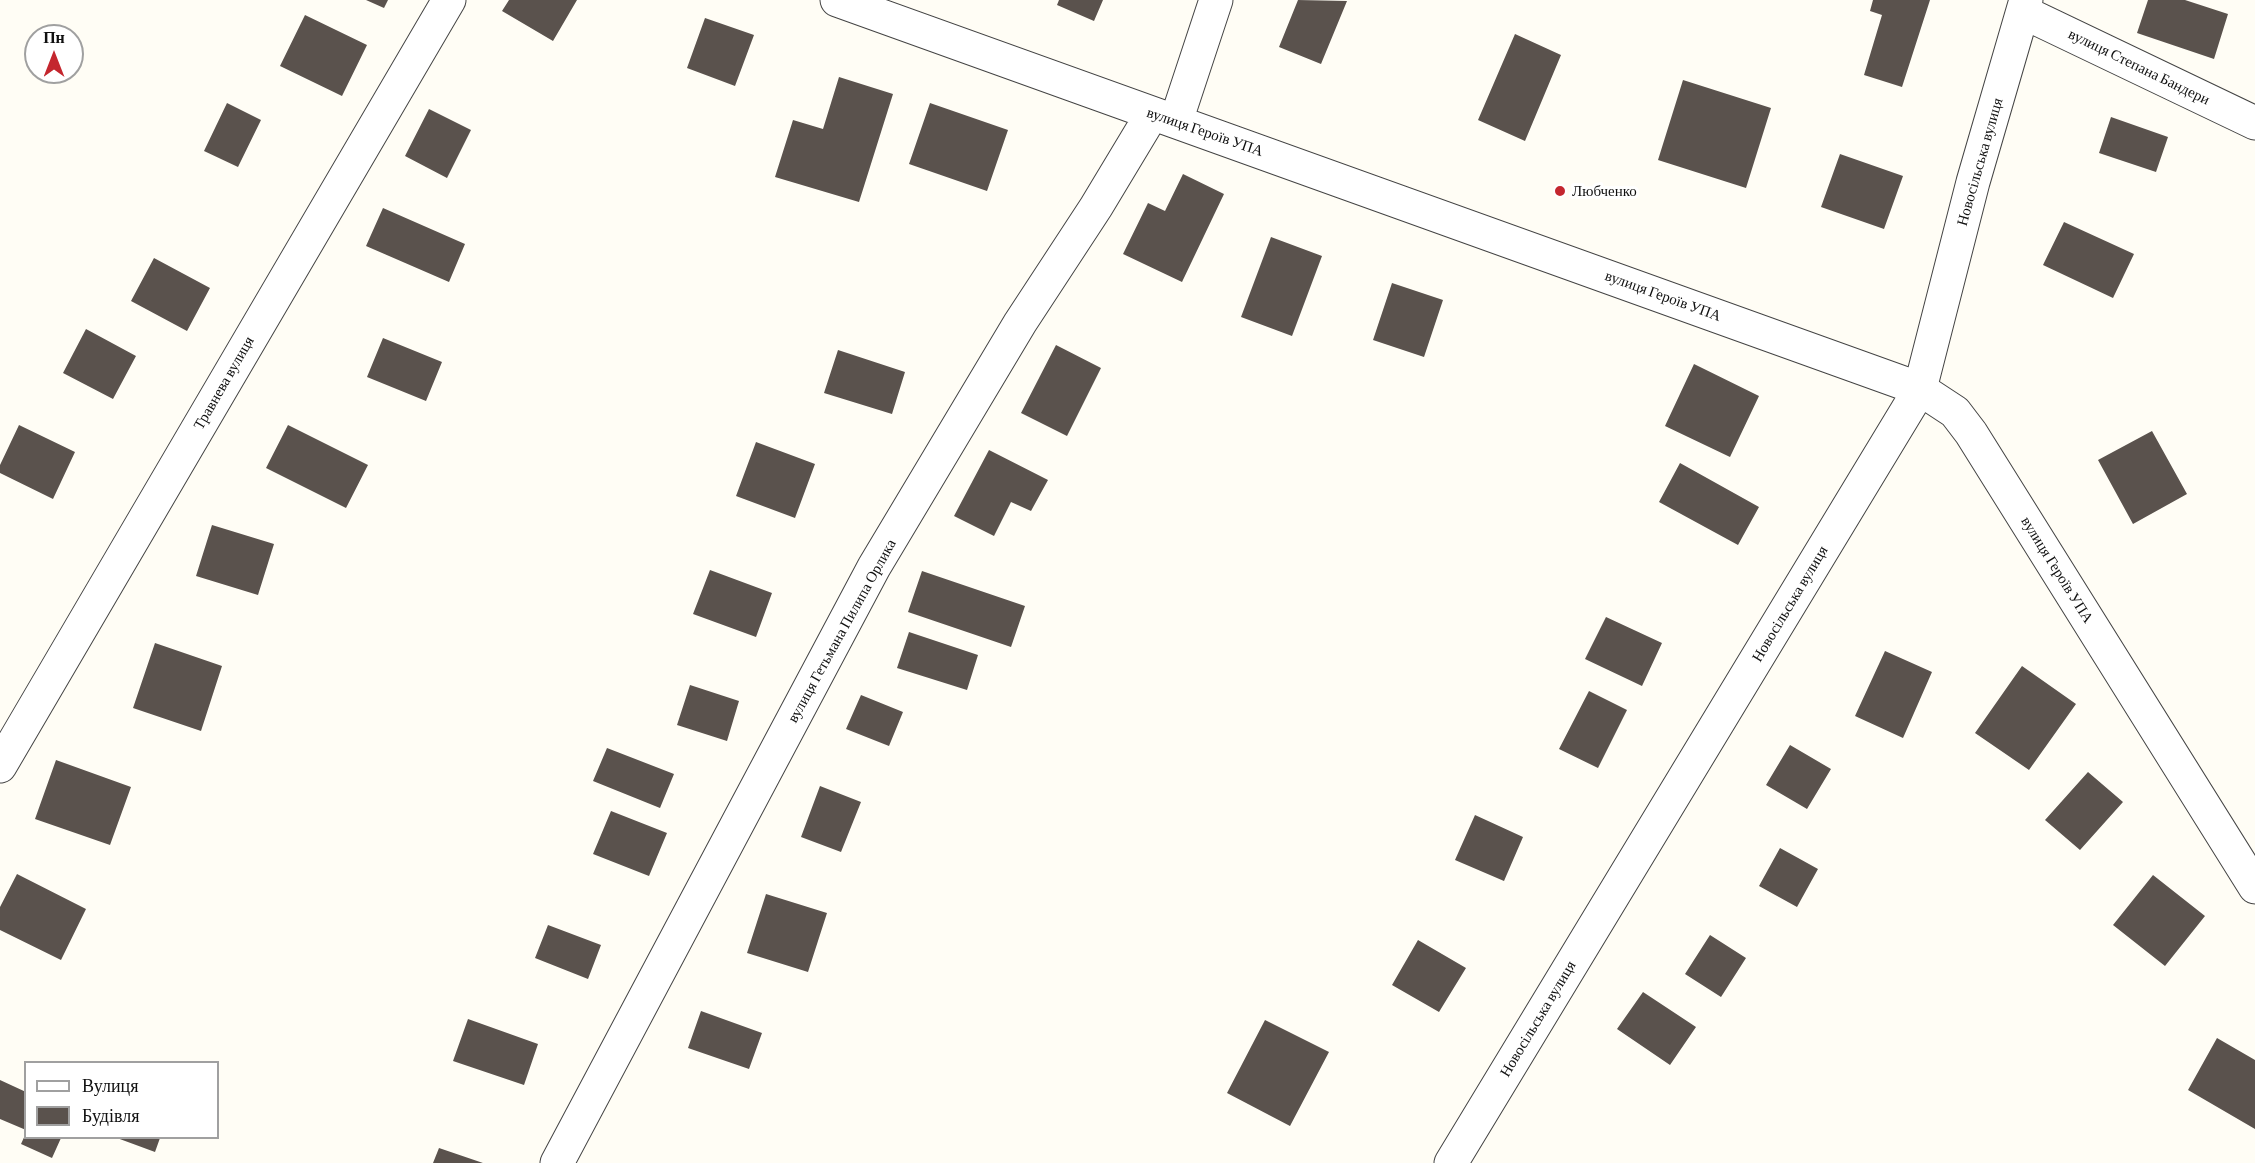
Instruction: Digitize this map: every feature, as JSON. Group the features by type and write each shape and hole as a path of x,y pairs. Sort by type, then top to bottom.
{"street":[{"name":"Травнева вулиця","path":"0,766 448,0"},
{"name":"вулиця Героїв УПА","path":"837,0 1920,389 1956,412 1971,433 2255,887"},
{"name":"вулиця Гетьмана Пилипа Орлика","path":"557,1163 874,567 1020,323 1096,207 1164,117 1216,0"},
{"name":"вулиця Степана Бандери","path":"2024,6 2255,123"},
{"name":"Новосільська вулиця","path":"1450,1163 1920,389 1973,182 2024,6"}],"building":[{"path":"366,0 388,0 384,8"},
{"path":"509,0 577,0 553,41 502,11"},
{"path":"1059,0 1103,0 1094,21 1057,5"},
{"path":"1298,0 1347,1 1321,64 1279,47"},
{"path":"1873,0 1930,0 1902,87 1864,75 1882,15 1870,11"},
{"path":"2148,0 2185,0 2228,14 2214,59 2137,33"},
{"path":"305,15 367,45 342,96 280,66"},
{"path":"705,18 754,35 735,86 687,68"},
{"path":"1515,34 1561,55 1525,141 1478,120"},
{"path":"839,77 893,94 859,202 775,177 793,120 823,129"},
{"path":"1683,80 1771,108 1746,188 1658,160"},
{"path":"227,103 261,120 238,167 204,151"},
{"path":"930,103 1008,130 987,191 909,164"},
{"path":"429,109 471,130 447,178 405,156"},
{"path":"2111,117 2168,137 2156,172 2099,153"},
{"path":"1840,154 1903,176 1884,229 1821,207"},
{"path":"1183,174 1224,194 1182,282 1123,254 1148,203 1165,211"},
{"path":"383,208 465,244 449,282 366,246"},
{"path":"2064,222 2134,254 2113,298 2043,265"},
{"path":"1271,237 1322,256 1292,336 1241,317"},
{"path":"154,258 210,288 187,331 131,301"},
{"path":"1392,283 1443,300 1424,357 1373,340"},
{"path":"86,329 136,356 113,399 63,373"},
{"path":"383,338 442,362 426,401 367,377"},
{"path":"1056,345 1101,368 1067,436 1021,413"},
{"path":"838,350 905,372 892,414 824,393"},
{"path":"1694,364 1759,396 1730,457 1665,426"},
{"path":"19,425 75,452 53,499 0,473 0,465"},
{"path":"288,425 368,465 346,508 266,468"},
{"path":"2152,431 2187,494 2133,524 2098,460"},
{"path":"756,442 815,464 795,518 736,496"},
{"path":"989,450 1048,480 1031,511 1011,502 994,536 954,516"},
{"path":"1680,463 1759,507 1738,545 1659,502"},
{"path":"212,525 274,544 258,595 196,576"},
{"path":"710,570 772,593 756,637 693,614"},
{"path":"922,571 1025,606 1011,647 908,612"},
{"path":"1606,617 1662,643 1642,686 1585,659"},
{"path":"909,632 978,655 967,690 897,668"},
{"path":"155,643 222,666 201,731 133,708"},
{"path":"1885,651 1932,672 1903,738 1855,716"},
{"path":"2022,666 2076,704 2029,770 1975,733"},
{"path":"690,685 739,701 727,741 677,725"},
{"path":"1589,691 1627,710 1598,768 1559,749"},
{"path":"861,695 903,712 889,746 846,729"},
{"path":"1790,745 1831,769 1807,809 1766,785"},
{"path":"607,748 674,774 660,808 593,781"},
{"path":"56,760 131,787 110,845 35,819"},
{"path":"2088,772 2123,802 2080,850 2045,820"},
{"path":"820,786 861,802 841,852 801,837"},
{"path":"611,811 667,833 649,876 593,854"},
{"path":"1475,815 1523,837 1504,881 1455,860"},
{"path":"1780,848 1818,869 1797,907 1759,886"},
{"path":"17,874 86,909 61,960 0,930 0,907"},
{"path":"2153,875 2205,916 2165,966 2113,925"},
{"path":"766,894 827,913 808,972 747,953"},
{"path":"548,925 601,945 588,979 535,958"},
{"path":"1710,935 1746,958 1721,997 1685,974"},
{"path":"1418,940 1466,968 1439,1012 1392,985"},
{"path":"1643,992 1696,1027 1670,1065 1617,1029"},
{"path":"701,1011 762,1033 749,1069 688,1048"},
{"path":"468,1019 538,1044 524,1085 453,1061"},
{"path":"1265,1020 1329,1052 1290,1126 1227,1093"},
{"path":"2217,1038 2255,1060 2255,1129 2188,1090"},
{"path":"0,1080 24,1091 24,1129 0,1119"},
{"path":"24,1137 61,1139 52,1158 21,1144"},
{"path":"120,1139 160,1139 155,1152"},
{"path":"439,1148 483,1163 433,1163"}],"place":[{"name":"Любченко","path":"1560,191"}]}
